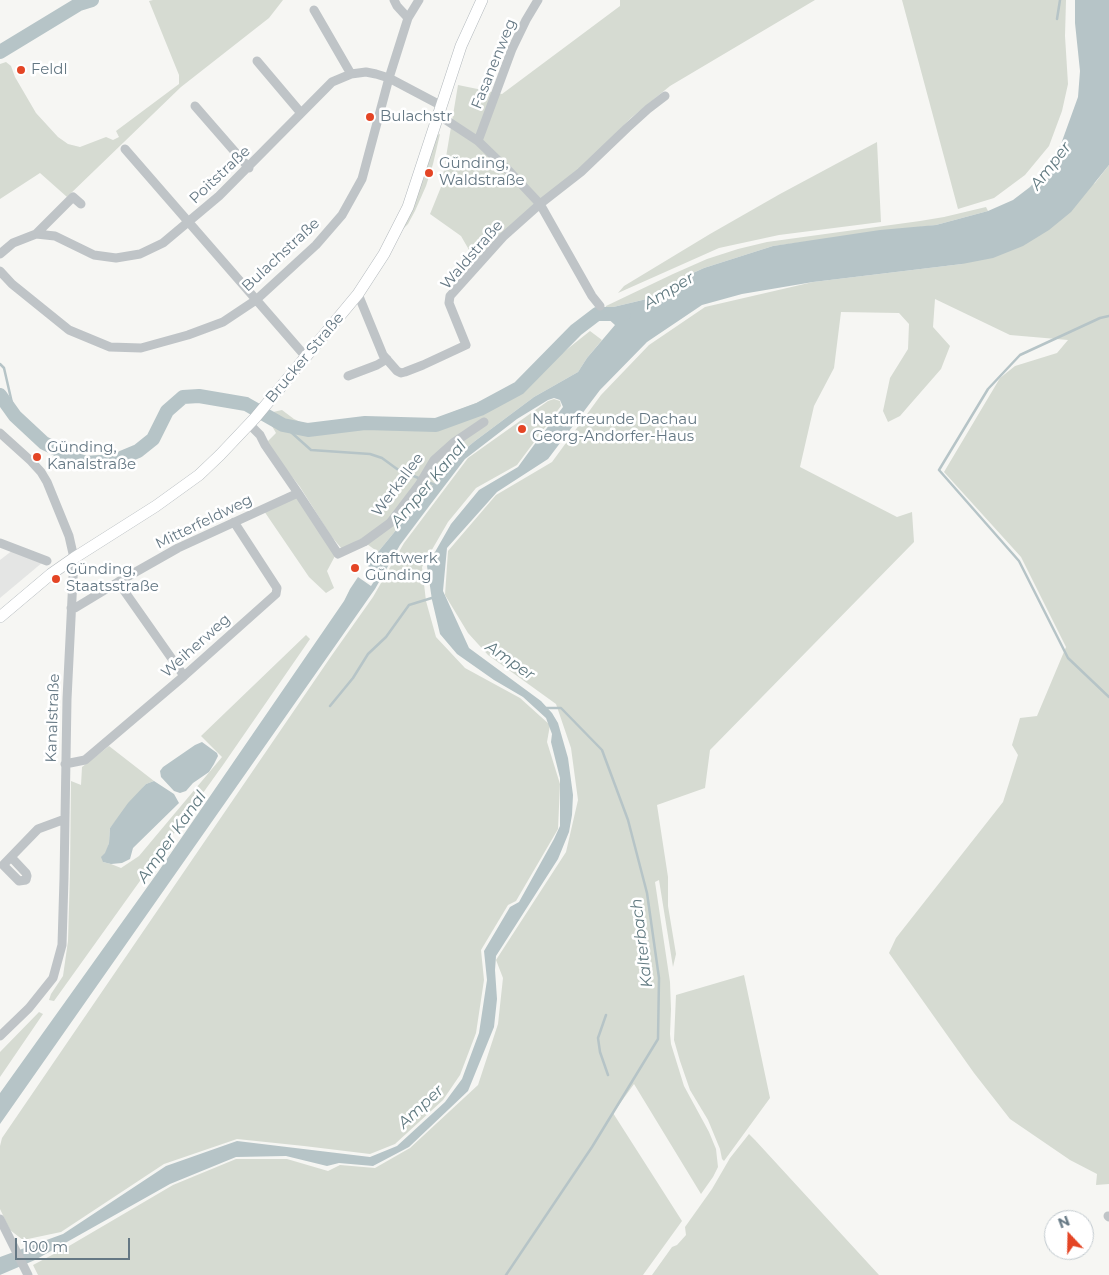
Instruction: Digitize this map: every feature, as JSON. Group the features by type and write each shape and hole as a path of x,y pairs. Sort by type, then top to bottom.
{"main road":[{"name":"Brucker Straße","path":"0,617 28,592 74,558 178,491 199,475 252,421 358,294 384,254 408,207 461,46 482,0"}],"street":[{"path":"394,0 408,18"},
{"name":"Bulachstraße","path":"0,271 12,284 69,330 110,347 141,348 188,335 223,322 256,300 316,245 342,215 362,179 389,78 408,18 419,0"},
{"name":"Fasanenweg","path":"478,140 512,49 538,0"},
{"path":"314,10 351,74"},
{"path":"257,61 301,113"},
{"name":"Poitstraße","path":"36,234 55,236 94,255 116,258 140,254 163,243 219,196 332,82 351,74 366,72 389,78 441,109"},
{"name":"Waldstraße","path":"387,359 400,373 466,345 449,303 450,296 503,237 540,204 581,172 626,128 665,96"},
{"path":"195,106 248,168"},
{"path":"441,109 446,120 478,140 540,204 592,296 600,306"},
{"path":"125,149 306,357"},
{"path":"0,254 13,243 36,234 73,197 81,204"},
{"path":"348,376 377,365 387,359 383,354 358,294"},
{"name":"Werkallee","path":"252,421 265,445 338,554 364,542 390,523 434,460 453,442 484,422"},
{"name":"Kanalstraße","path":"0,433 31,461 47,482 69,536 74,558 65,764 62,945 53,978 29,1008 0,1036"},
{"name":"Mitterfeldweg","path":"71,608 75,608 178,548 298,493"},
{"name":"Weiherweg","path":"65,764 85,760 184,676 276,594 277,588 234,522"},
{"path":"0,543 47,562"},
{"path":"118,582 184,676"},
{"path":"11,857 38,829 65,820"},
{"path":"0,1220 28,1274"}],"shaded area":[{"path":"283,0 269,18 181,87 67,197 40,173 0,199 0,64 6,62 11,66 15,77 36,113 58,137 68,144 80,147 106,137 113,140 119,137 116,131 179,84 179,75 149,1"},
{"path":"620,0 815,0 670,86 631,118 585,165 476,262 461,236 430,214 441,187 458,85 502,94 620,6"},
{"path":"902,0 1066,0 1065,36 1068,84 1062,111 1049,146 1025,175 994,198 958,209"},
{"path":"440,134 426,186 408,224 400,232 417,196 437,135"},
{"path":"877,142 881,222 779,235 719,248 618,293 624,286 710,234"},
{"path":"1109,165 1109,1184 1096,1185 1097,1174 1070,1160 1010,1119 974,1073 889,953 896,938 1003,802 1018,755 1012,745 1020,718 1037,716 1066,647 1021,557 944,472 1000,378 1015,366 1057,353 1068,340 1010,335 935,299 933,327 950,346 941,369 900,416 888,422 883,411 890,378 908,349 909,324 899,313 841,312 834,368 814,406 800,467 897,517 912,512 914,542 710,750 705,788 657,805 668,877 668,906 676,954 673,967 659,880 655,882 670,982 671,1044 684,1086 716,1149 718,1167 701,1194 634,1084 613,1113 682,1221 643,1275 38,1275 33,1265 173,1185 236,1159 287,1159 328,1171 340,1165 375,1168 410,1148 478,1085 498,1024 503,978 496,960 566,852 578,800 571,748 556,704 488,655 468,633 445,595 448,551 496,495 552,462 601,395 649,345 705,307 813,282 962,264 1095,183"},
{"path":"986,207 988,211 936,225 773,246 704,268 671,283 651,298 605,309 606,306 673,274 707,259 738,249 767,242 944,217"},
{"path":"590,331 602,340 578,372 534,397 458,455 378,552 360,539 342,549 331,536 300,487 266,443 276,433 268,419 273,412 282,410 294,419 309,426 362,417 432,420 505,392 541,370"},
{"path":"554,399 560,401 561,406 517,465 476,488 448,522 422,567 426,601 436,637 465,668 520,698 550,725 547,742 560,784 558,829 516,901 508,905 481,950 484,980 476,1033 460,1075 443,1100 395,1144 370,1154 237,1139 164,1164 61,1232 23,1240 10,1230 0,1209 0,1146 2,1138 373,597 404,543 468,458 548,401"},
{"path":"296,497 335,556 327,571 334,588 326,593 309,577 264,511"},
{"path":"13,550 43,562 0,598 0,560"},
{"path":"306,635 310,639 223,765 54,1001 49,1000 63,976 68,941 71,781 81,785 82,767 109,746 154,781 146,784 110,828 109,843 103,862 121,868 139,856 222,757 201,736"},
{"path":"744,975 770,1098 724,1161 708,1120 690,1090 680,1061 674,1040 676,995"},
{"path":"39,1012 43,1014 0,1077 0,1052"},
{"path":"749,1134 879,1275 652,1275 672,1247 677,1245 686,1235 685,1227 712,1189 730,1158"}],"water":[{"name":"Amper","path":"1075,0 1109,0 1109,165 1071,212 1049,230 1023,246 993,258 962,264 813,282 742,294 702,305 647,342 600,390 548,459 497,492 447,548 443,591 469,648 541,701 552,713 558,723 568,758 573,795 569,832 558,859 496,956 497,999 494,1027 468,1091 409,1147 373,1166 339,1163 327,1166 286,1156 236,1157 170,1184 35,1260 0,1275 0,1257 63,1234 166,1166 237,1141 370,1157 397,1146 445,1102 462,1079 479,1033 487,980 484,951 510,907 519,902 560,826 560,778 551,742 552,734 546,718 523,697 494,680 457,654 440,634 427,566 451,524 479,490 518,467 563,407 560,400 554,398 517,419 465,459 400,545 375,589 0,1124 0,1093 158,872 344,601 358,577 371,586 379,574 368,566 458,455 534,397 578,372 587,358 615,325 605,316 605,309 651,298 671,283 704,268 773,246 880,230 936,225 988,211 1013,200 1030,187 1046,169 1061,144 1078,97 1080,71 1075,23"},
{"path":"202,742 217,753 218,756 214,764 209,772 193,783 186,791 180,793 174,791 161,777 160,771 163,767"},
{"path":"154,781 174,794 179,803 133,848 130,859 122,863 111,864 103,862 101,857 109,843 110,828 128,803 146,784"}],"waterway":[{"path":"0,52 79,4 92,0"},
{"path":"1057,19 1060,0"},
{"path":"0,395 15,416 44,443 85,463 114,461 138,451 153,439 167,411 183,397 199,396 246,404 283,425 308,430 365,423 436,425 480,409 519,388 576,330 597,314 624,314"},
{"path":"1109,316 1100,318 1020,355 988,389 939,470 1019,561 1068,658 1109,697"},
{"path":"0,364 4,368 15,416"},
{"name":"Amper Kanal","path":"283,425 311,450 370,454 382,458 397,469 435,485"},
{"path":"330,706 353,678 368,654 386,637 409,605 435,597"},
{"name":"Kalterbach","path":"506,1275 592,1147 658,1039 659,978 647,893 628,820 602,750 561,708 546,708"},
{"path":"606,1015 598,1038 600,1052 608,1075"}],"place":[{"name":"Feldl","path":"21,70"},
{"name":"Bulachstr","path":"370,117"},
{"name":"Günding, Waldstraße","path":"429,173"},
{"name":"Naturfreunde Dachau Georg-Andorfer-Haus","path":"522,429"},
{"name":"Günding, Kanalstraße","path":"37,457"},
{"name":"Kraftwerk Günding","path":"355,568"},
{"name":"Günding, Staatsstraße","path":"56,579"}]}
